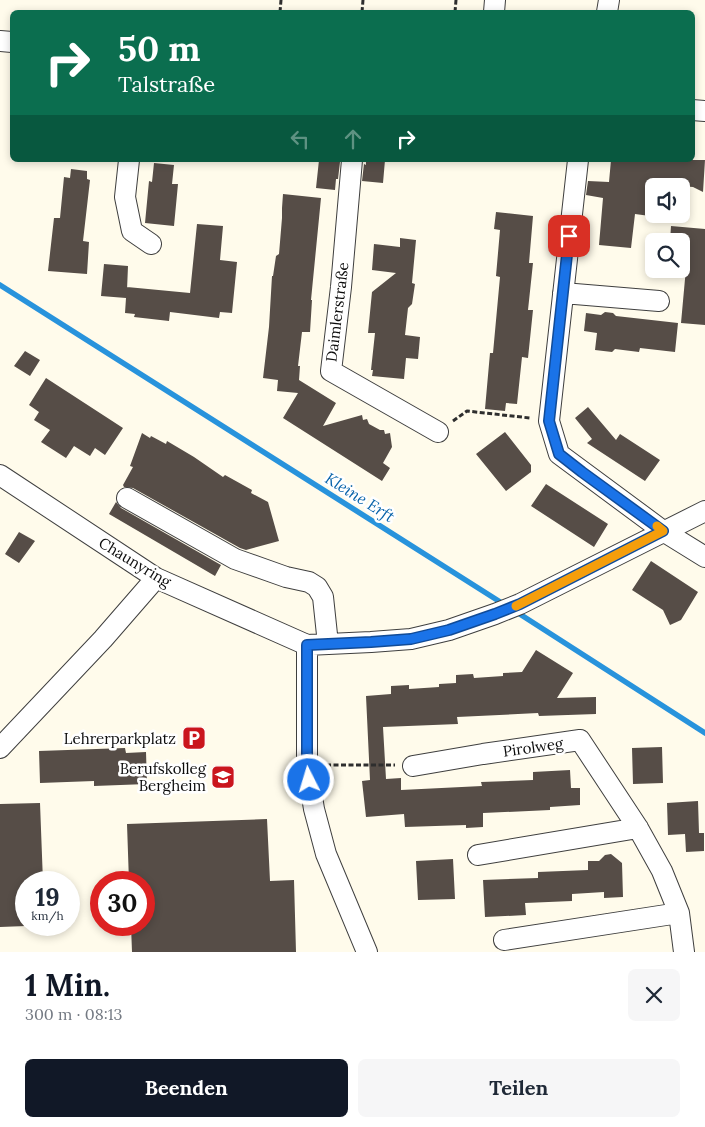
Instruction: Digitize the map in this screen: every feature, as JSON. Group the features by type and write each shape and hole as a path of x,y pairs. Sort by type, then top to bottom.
{"street":[{"path":"129,162 125,197 132,231 151,244"},
{"name":"Daimlerstraße","path":"352,162 342,287 331,371 438,432"},
{"path":"578,162 549,421 559,454 663,531 705,557"},
{"path":"563,292 659,301"},
{"name":"Chaunyring","path":"0,475 156,578 307,645"},
{"path":"127,498 234,558 286,577 309,582 317,587 323,597 328,644"},
{"path":"367,952 326,854 314,809 307,766 307,645 411,639 449,630 520,604 705,511"},
{"path":"0,748 104,639 156,578"},
{"name":"Pirolweg","path":"413,766 580,740 638,828 662,871 678,913 684,952"},
{"path":"478,855 638,828"},
{"path":"504,940 678,913"}],"path":[{"path":"438,432 467,411 549,421"},
{"path":"307,766 413,766"}],"building":[{"path":"695,160 705,160 703,192 690,187 690,178 645,178 645,215 635,214 631,248 599,245 603,198 586,195 588,181 609,182 611,162 695,162"},
{"path":"319,162 340,162 335,190 316,188"},
{"path":"366,162 385,162 383,183 362,181 364,164 366,165"},
{"path":"154,163 174,165 172,184 178,184 174,226 145,223 149,181 152,182"},
{"path":"71,169 87,171 87,179 90,180 83,241 89,242 87,274 48,271 54,218 60,218 64,177 70,178"},
{"path":"283,194 321,198 311,300 310,332 302,332 298,366 300,366 299,380 336,403 323,426 362,415 363,420 367,419 369,424 384,430 385,434 390,433 392,447 383,463 390,468 382,481 283,418 298,393 277,391 278,380 263,378 272,276 276,256 279,254"},
{"path":"496,212 533,216 529,263 533,263 528,310 533,310 528,358 522,357 517,404 506,403 505,411 485,409 490,353 493,353 500,277 496,276 500,230 494,229"},
{"path":"197,224 223,226 220,260 237,262 232,313 220,312 219,318 170,312 169,321 134,317 135,314 125,313 126,298 101,296 104,264 128,266 127,287 190,293"},
{"path":"671,226 705,229 705,325 681,323 685,278 690,278 690,233 671,233"},
{"path":"400,238 416,240 412,283 415,284 412,304 408,308 405,335 420,337 418,359 406,358 404,379 372,376 375,333 368,333 372,292 396,273 372,270 374,244 400,247"},
{"path":"605,312 613,313 616,316 678,323 675,352 640,348 639,352 615,349 612,352 595,350 597,333 584,331 586,313 601,315"},
{"path":"25,351 40,360 30,376 14,366"},
{"path":"46,378 123,428 105,455 95,448 90,456 74,446 66,458 41,442 50,430 34,420 39,412 29,405"},
{"path":"588,407 616,440 620,434 660,460 645,481 587,443 592,439 575,418"},
{"path":"505,432 531,465 531,472 506,491 476,454"},
{"path":"142,433 166,444 167,441 223,477 225,475 252,490 251,493 268,502 279,541 246,550 240,548 133,488 124,487 123,485 133,467 130,466"},
{"path":"546,484 608,524 594,547 531,506"},
{"path":"116,502 121,508 221,565 215,576 109,514"},
{"path":"19,532 35,541 19,563 5,554"},
{"path":"651,561 698,592 681,620 670,625 663,610 632,590"},
{"path":"536,650 573,673 557,698 596,697 596,714 539,716 538,713 457,717 458,724 383,727 386,779 401,778 401,790 482,786 481,782 533,780 533,772 570,770 571,788 580,788 580,805 550,807 550,810 483,813 483,827 466,828 466,825 405,827 404,814 366,817 362,781 370,780 366,696 391,694 391,686 409,685 409,689 439,687 439,684 456,683 456,675 473,674 474,678 503,676 503,673 522,672"},
{"path":"662,747 663,783 633,784 632,748"},
{"path":"125,748 126,753 146,752 147,784 94,786 94,781 40,783 39,751"},
{"path":"698,801 699,833 704,833 704,851 686,852 685,834 668,835 667,803"},
{"path":"40,803 43,871 15,871 15,926 0,927 0,804"},
{"path":"267,819 270,881 294,880 296,952 132,952 131,936 155,936 155,871 129,871 127,824"},
{"path":"611,854 622,863 623,897 604,898 604,892 572,894 572,901 525,903 526,915 485,917 483,880 538,878 538,872 588,870 588,861 599,861 605,855"},
{"path":"453,859 455,899 418,900 416,861"}],"waterway":[{"name":"Kleine Erft","path":"0,285 505,605"},
{"name":"Kleine Erft","path":"515,611 705,733"}],"slow traffic":[{"path":"516,606 663,531 657,526"}],"place":[{"name":"Lehrerparkplatz","path":"194,738"},
{"name":"Berufskolleg Bergheim","path":"223,777"}],"route":[{"path":"309,780 307,766 307,645 411,639 449,630 520,604 663,531 559,454 549,421 569,236"}]}
